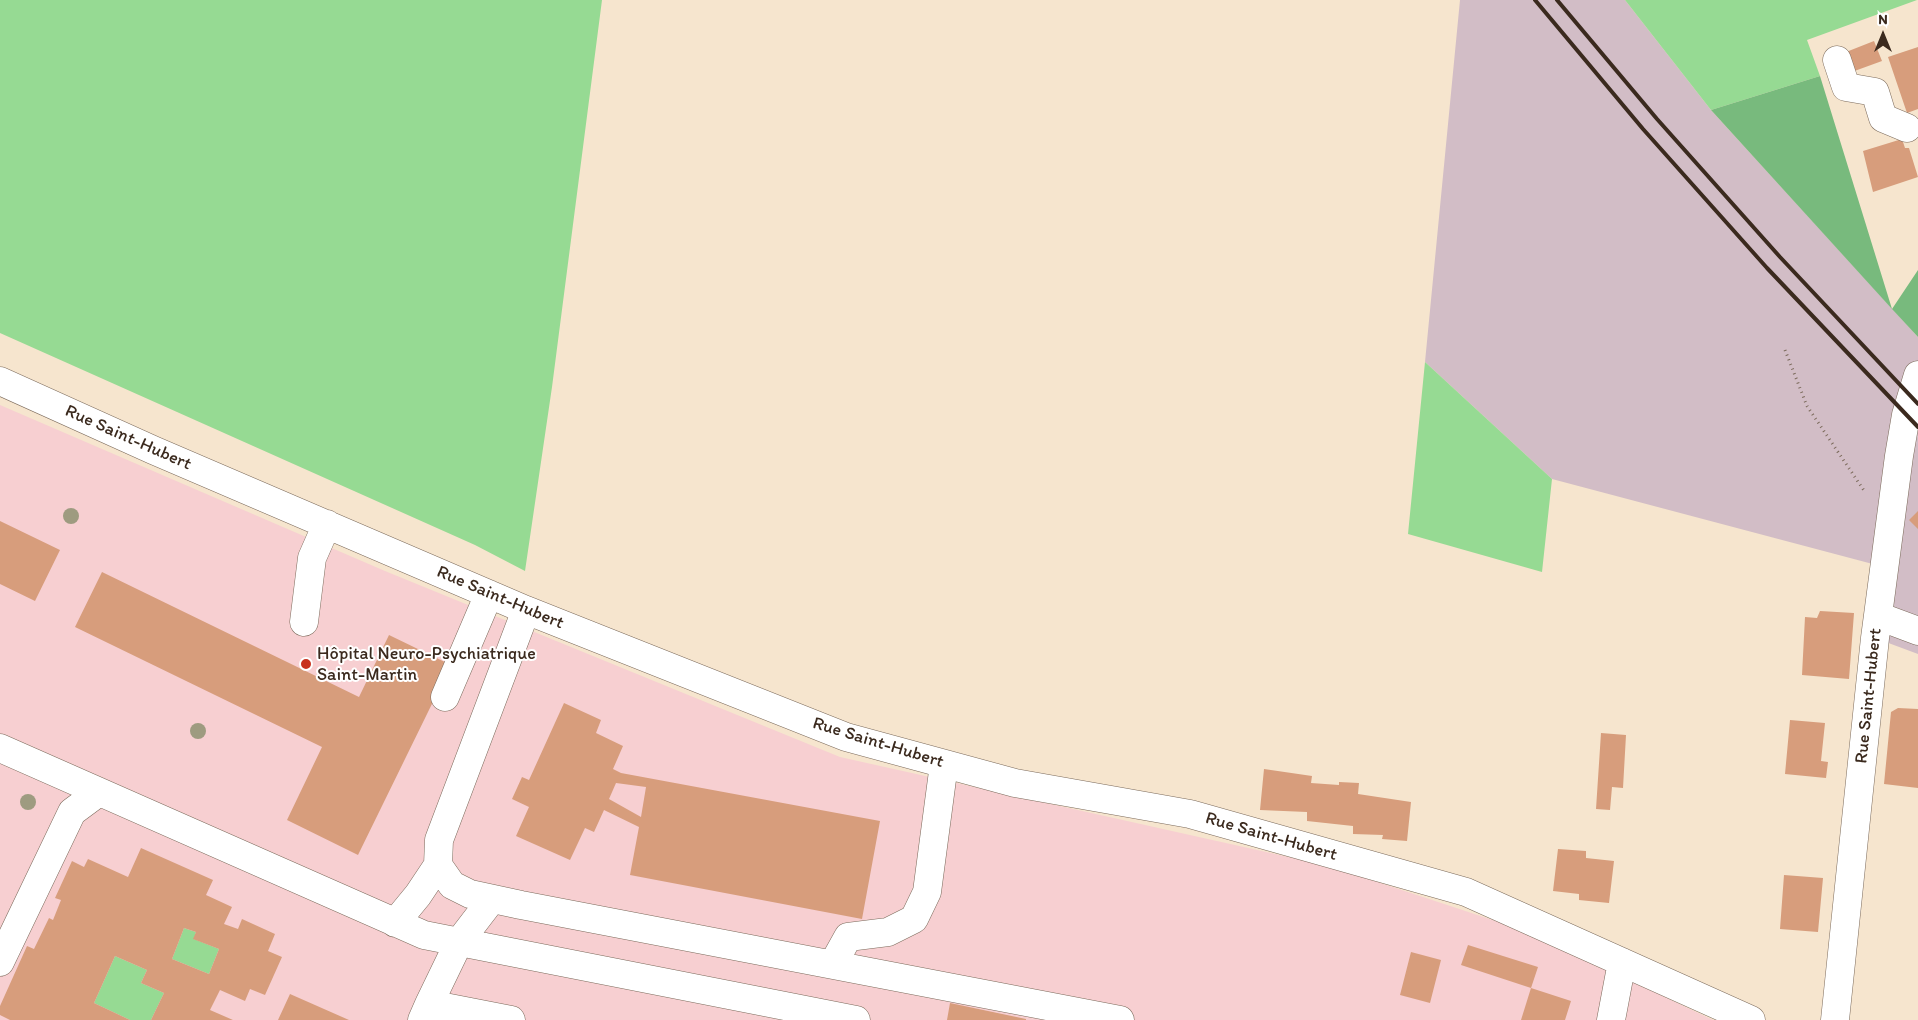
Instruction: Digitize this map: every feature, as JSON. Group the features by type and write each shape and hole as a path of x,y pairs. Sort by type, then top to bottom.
{"street":[{"path":"1836,60 1846,87 1875,92 1884,118 1907,128"},
{"name":"Rue Saint-Hubert","path":"1835,1020 1878,616 1906,415 1918,375"},
{"name":"Rue Saint-Hubert","path":"0,381 153,450 526,610 846,737 1015,784 1190,814 1466,892 1751,1020"},
{"path":"304,622 312,558 327,524"},
{"path":"445,697 489,594"},
{"path":"395,923 418,895 438,865 440,840 526,610"},
{"path":"1878,616 1918,631"},
{"path":"0,748 424,935 856,1020"},
{"path":"833,964 848,937 888,932 914,919 927,892 944,764"},
{"path":"0,962 72,812 99,792"},
{"path":"438,865 452,885 470,894 1120,1020"},
{"path":"492,899 459,942 426,1012 511,1020"},
{"path":"1611,1020 1622,962"}],"path":[{"path":"1785,350 1807,406 1858,484 1890,525"}],"shaded area":[{"path":"1460,0 1625,0 1711,110 1918,337 1918,654 1875,638 1884,567 1552,479 1425,362"},
{"name":"Hôpital Neuro-Psychiatrique Saint-Martin","path":"0,405 385,571 840,757 1329,866 1529,932 1713,1020 0,1020"}],"green space":[{"path":"0,0 602,0 552,387 525,571 475,545 0,333"},
{"path":"1625,0 1917,0 1807,40 1820,76 1711,110"},
{"path":"1820,76 1892,309 1711,110"},
{"path":"1918,270 1918,337 1892,309"},
{"path":"1425,362 1552,479 1542,572 1408,534"},
{"path":"184,928 196,932 194,939 219,949 209,974 172,959"},
{"path":"115,956 147,970 141,983 164,993 151,1020 130,1020 94,1003"}],"building":[{"path":"1874,41 1882,61 1849,73 1841,54"},
{"path":"1918,47 1918,109 1907,113 1888,57"},
{"path":"1902,139 1905,148 1909,148 1918,177 1873,192 1863,151"},
{"path":"1918,511 1918,529 1909,520"},
{"path":"0,521 60,550 35,601 0,584"},
{"path":"102,572 359,697 389,635 451,665 358,855 287,820 322,747 75,627"},
{"path":"1820,611 1854,613 1849,679 1802,675 1805,617 1817,618"},
{"path":"564,703 601,720 596,733 623,746 613,769 621,773 880,821 862,919 630,875 639,827 604,810 594,832 585,828 570,860 516,836 529,807 512,799 522,777 529,780","holes":["616,783 646,787 641,817 609,799"]},
{"path":"1898,708 1918,709 1918,788 1884,784 1891,712"},
{"path":"1790,720 1825,723 1821,761 1828,762 1826,778 1785,774"},
{"path":"1601,733 1626,735 1623,788 1612,787 1610,810 1596,809"},
{"path":"1264,769 1312,776 1311,783 1339,785 1339,782 1359,783 1358,794 1411,802 1407,841 1382,839 1383,835 1353,834 1353,826 1307,821 1307,812 1260,810"},
{"path":"141,848 213,880 206,895 232,907 224,924 238,929 242,919 275,934 268,951 282,957 265,995 250,989 245,1001 220,990 210,1010 233,1020 151,1020 164,993 141,983 147,970 115,956 94,1003 130,1020 10,1020 0,1015 0,1006 27,946 34,949 49,918 53,920 61,900 55,898 72,861 84,867 88,859 128,877","holes":["184,928 196,932 193,939 219,949 209,974 172,959"]},
{"path":"1558,849 1586,851 1586,858 1614,861 1609,903 1579,900 1579,894 1553,891"},
{"path":"1784,875 1823,878 1818,932 1780,929"},
{"path":"1468,945 1538,967 1531,988 1461,965"},
{"path":"1411,952 1441,960 1430,1003 1400,995"},
{"path":"1531,988 1571,1001 1565,1020 1521,1020"},
{"path":"290,994 349,1020 278,1020"},
{"path":"950,1003 1026,1019 1026,1020 947,1020"}],"railway":[{"path":"1535,0 1643,129 1767,268 1918,427"},
{"path":"1557,0 1657,119 1780,257 1918,404"}],"place":[{"name":"Hôpital Neuro-Psychiatrique Saint-Martin","path":"306,664"}]}
